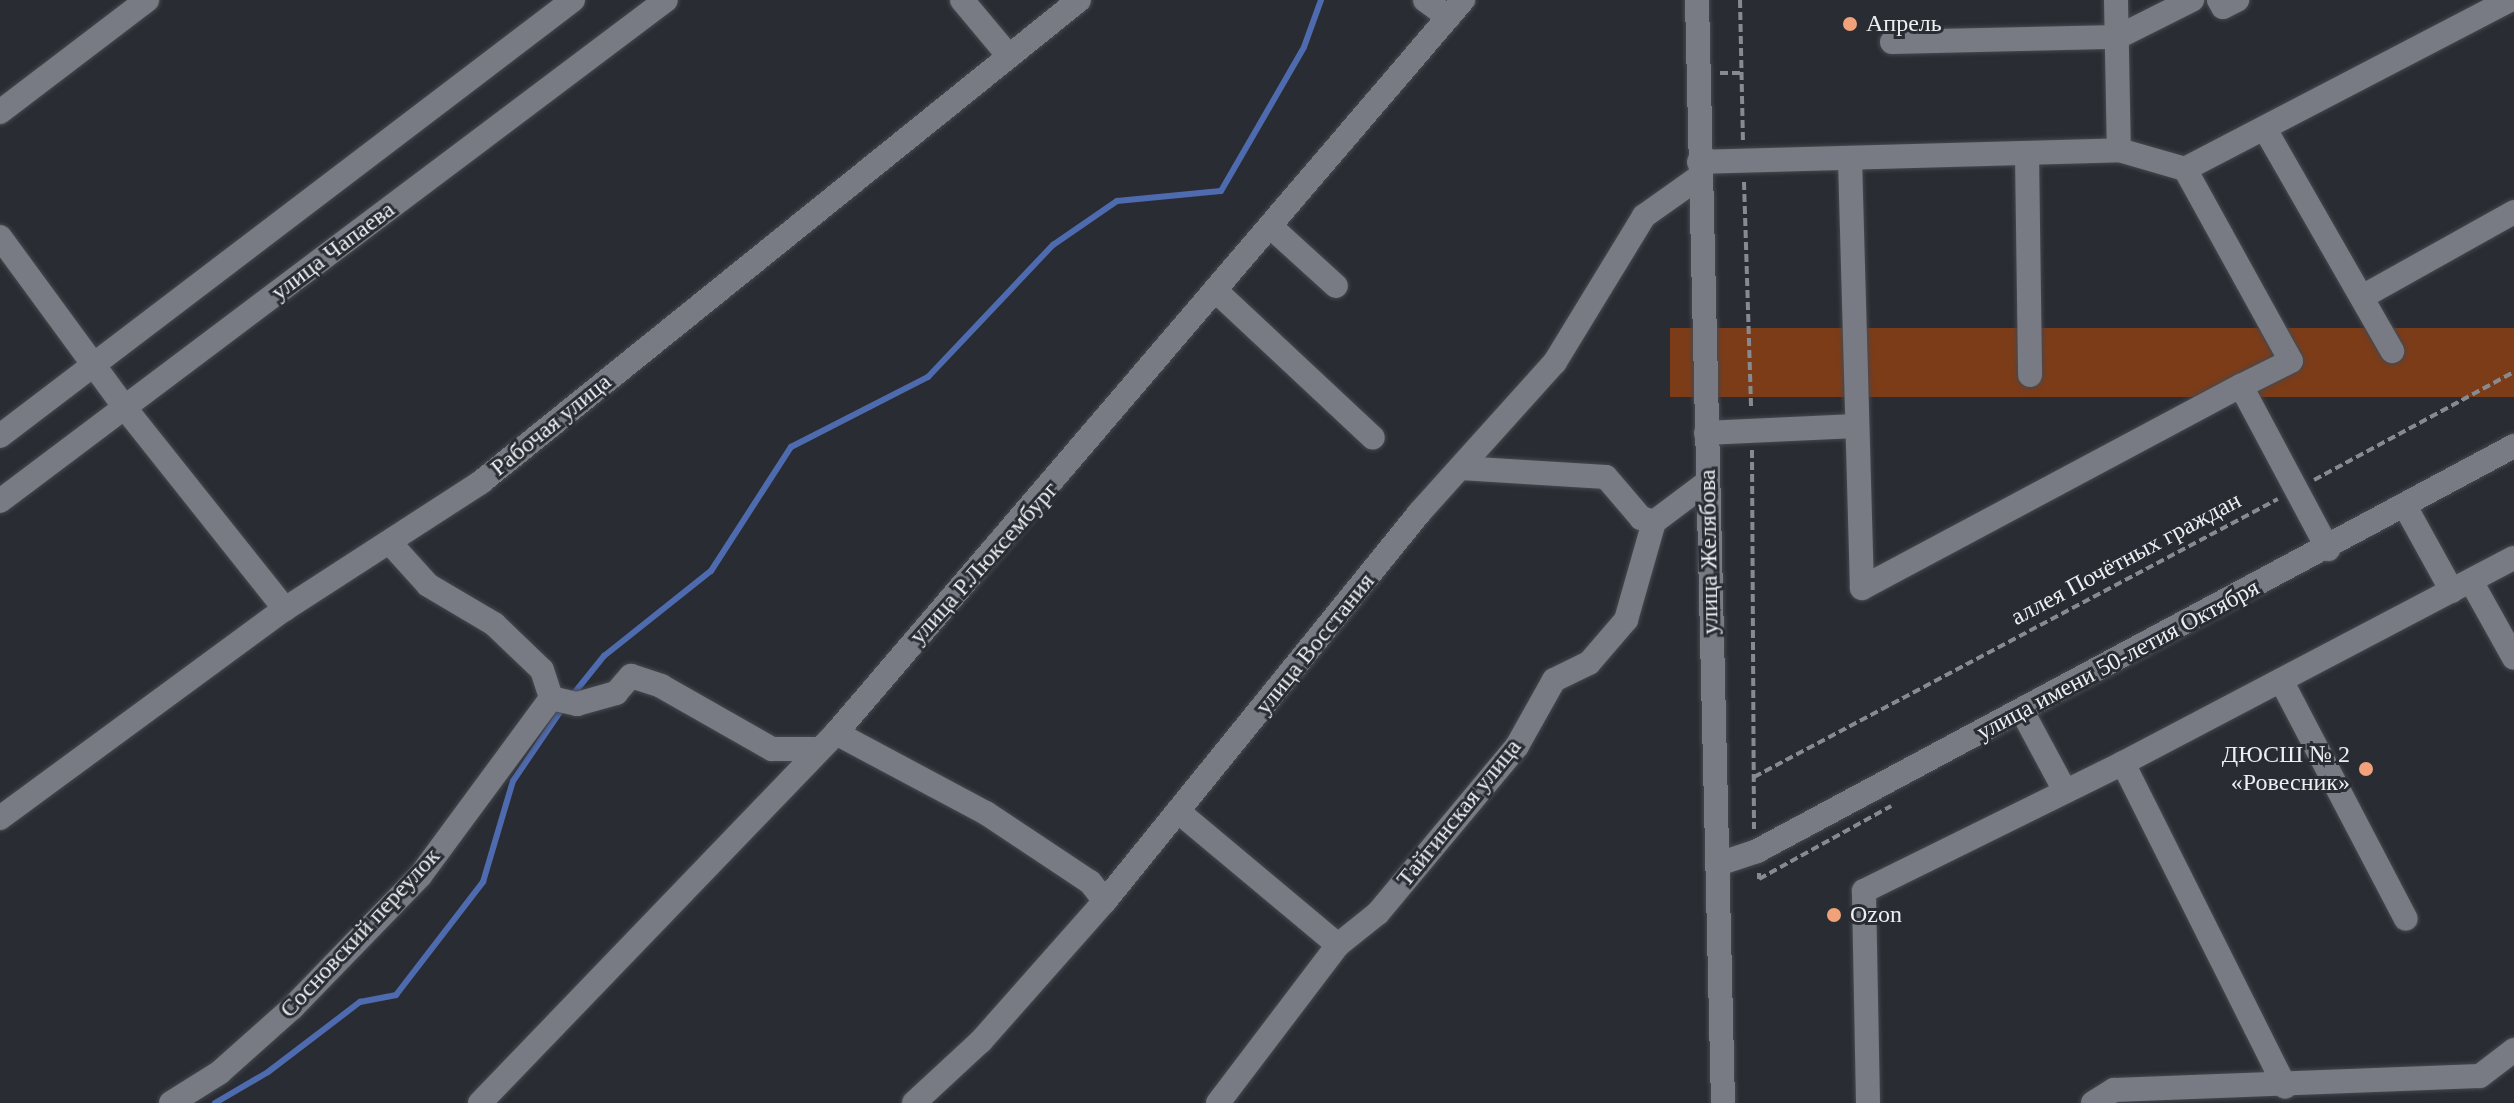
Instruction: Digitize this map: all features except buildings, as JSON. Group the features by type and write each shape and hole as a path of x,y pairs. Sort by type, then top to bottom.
{"street":[{"path":"0,112 147,0"},
{"path":"0,436 573,0"},
{"name":"улица Чапаева","path":"0,501 666,0"},
{"path":"962,0 1008,55"},
{"name":"Рабочая улица","path":"0,818 285,609 391,544 481,482 1079,0"},
{"path":"1425,0 1456,9"},
{"name":"улица Желябова","path":"1697,0 1723,1103"},
{"path":"2116,0 2119,150"},
{"path":"1892,42 2118,37 2192,0"},
{"path":"2219,0 2223,7 2237,0"},
{"path":"1699,170 1850,159 2119,150 2185,169 2510,0"},
{"name":"улица Р.Люксембург","path":"480,1103 576,1009 828,741 1456,9"},
{"path":"2265,129 2392,351"},
{"path":"2027,154 2030,375"},
{"path":"1850,159 1855,426 1862,588 2291,361 2185,169"},
{"name":"улица Восстания","path":"914,1103 981,1041 1180,813 1460,468 1555,362 1644,216 1699,170"},
{"path":"2362,297 2514,212"},
{"path":"1270,226 1336,286"},
{"path":"0,237 125,408 285,609"},
{"path":"1215,290 1373,438"},
{"path":"2241,386 2328,549"},
{"path":"1706,433 1855,426"},
{"name":"улица имени 50-летия Октября","path":"1718,864 1757,851 2328,549 2514,446"},
{"path":"1460,468 1606,477 1641,518 1654,522 1706,483"},
{"path":"2405,506 2514,658"},
{"name":"Тайгинская улица","path":"1218,1103 1338,945 1378,913 1517,746 1554,680 1589,663 1626,620 1654,522"},
{"path":"391,544 428,585 494,624 542,670 551,698 577,704 616,693 631,676 661,686 772,749 828,741 986,813 1090,882 1105,901"},
{"path":"1868,1103 1864,891 2282,682 2514,558"},
{"path":"2282,682 2406,919"},
{"name":"Сосновский переулок","path":"171,1103 219,1073 293,1007 420,876 551,698"},
{"path":"2022,711 2065,791"},
{"path":"2123,763 2285,1087"},
{"path":"1180,813 1338,945"},
{"path":"2093,1103 2114,1090 2260,1095 2285,1087 2480,1076 2514,1050"}],"path":[{"name":"аллея Почётных граждан","path":"1754,777 2514,372"}],"shaded area":[{"path":"1670,328 2514,328 2514,397 1670,397"}],"waterway":[{"path":"571,697 604,656 711,571 791,447 928,377 1053,245 1117,201 1221,191 1304,47 1321,0"},
{"path":"215,1103 268,1072 360,1002 396,995 483,882 513,781 564,706"}],"place":[{"name":"Апрель","path":"1850,24"},
{"name":"ДЮСШ № 2 «Ровесник»","path":"2366,769"},
{"name":"Ozon","path":"1834,915"}]}
